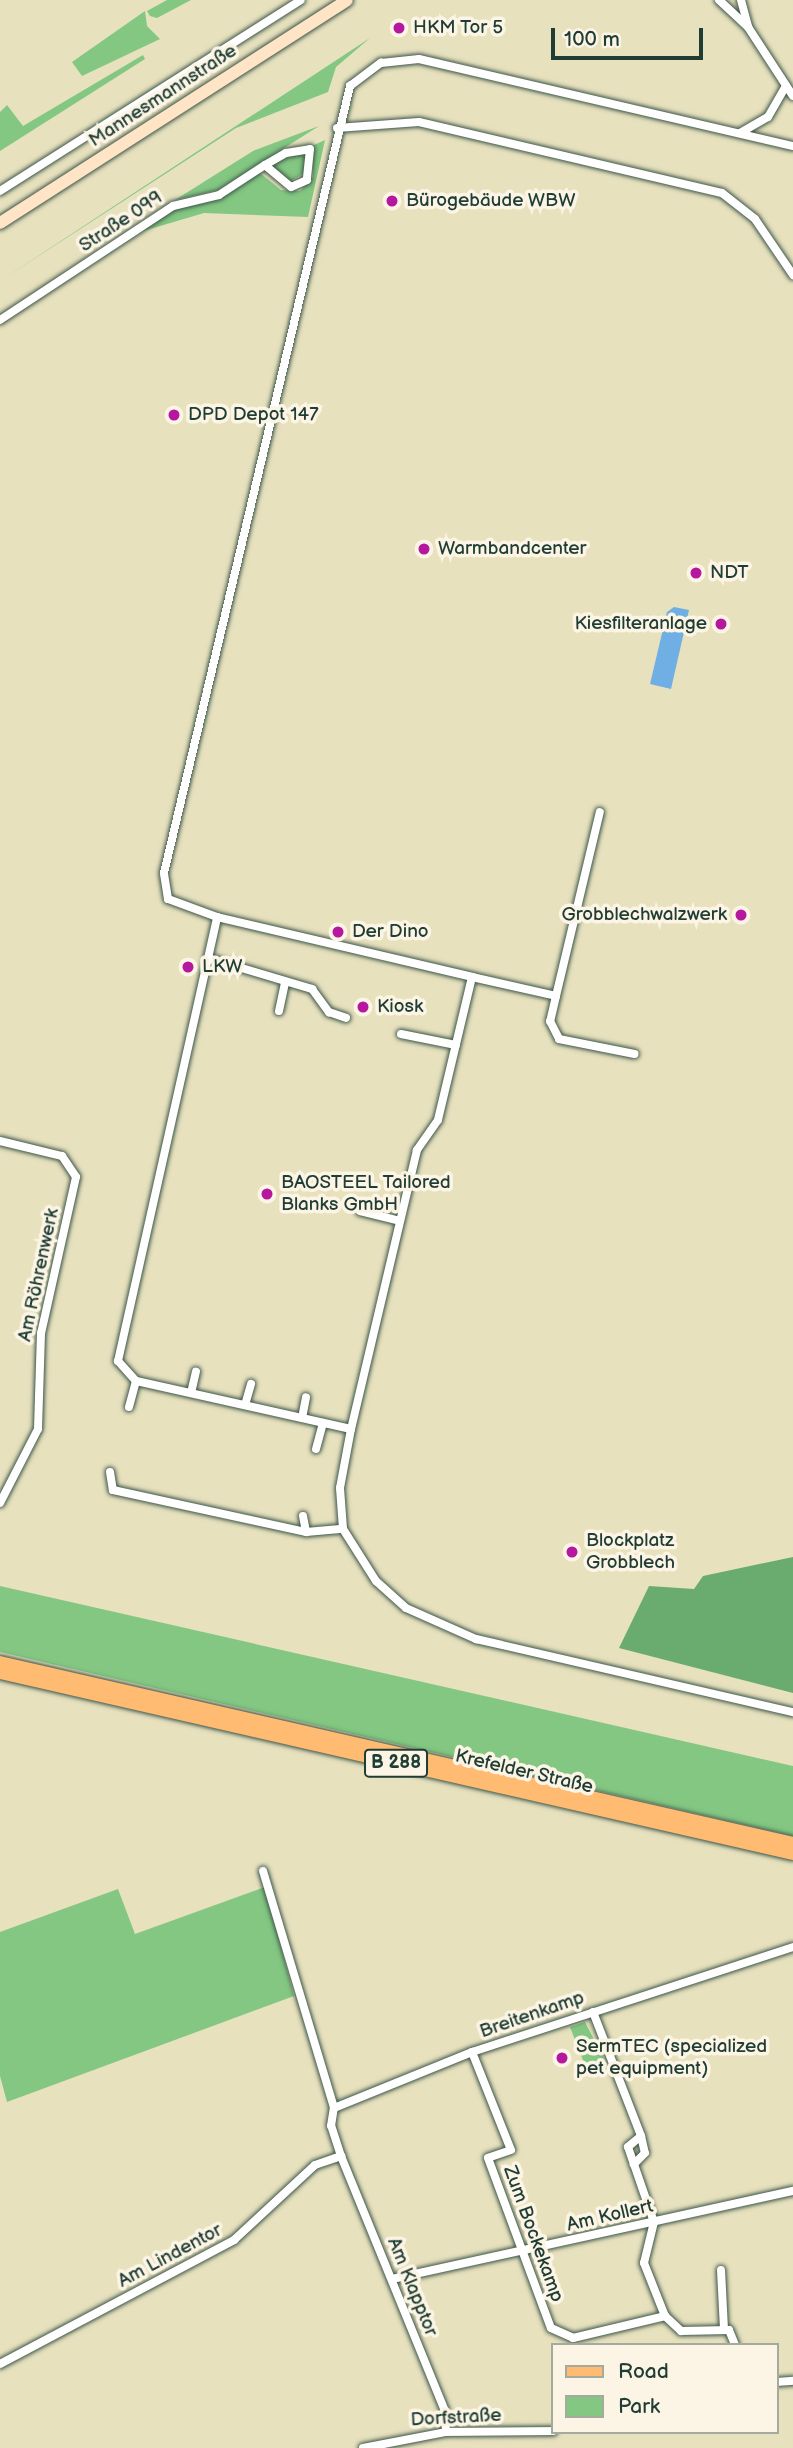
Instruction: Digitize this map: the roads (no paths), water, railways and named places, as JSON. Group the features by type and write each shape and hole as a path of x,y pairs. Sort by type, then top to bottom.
{"main road":[{"name":"Mannesmannstraße","path":"0,223 347,0"},
{"name":"Krefelder Straße","path":"0,1662 793,1843"},
{"name":"Krefelder Straße","path":"0,1673 793,1854"}],"street":[{"path":"0,191 301,0"},
{"path":"719,0 748,27 793,96"},
{"path":"741,0 748,27"},
{"path":"556,996 217,917 168,898 164,873 342,101 361,74 405,57 793,146"},
{"path":"740,133 768,117 786,86"},
{"path":"337,128 419,122 722,192 755,219 793,275"},
{"name":"Straße 099","path":"0,320 173,206 219,195 265,165 299,147 310,149 307,180 291,187 265,165"},
{"path":"600,812 550,1021 559,1039 635,1054"},
{"path":"217,917 118,1361 136,1381 351,1429"},
{"path":"208,958 312,989 329,1012 346,1018"},
{"path":"472,977 438,1120 417,1150 351,1429 340,1488 343,1529 376,1581 440,1629 793,1712"},
{"path":"279,1011 285,982"},
{"path":"401,1034 456,1045"},
{"name":"Am Röhrenwerk","path":"0,1141 62,1156 76,1177 41,1333 38,1429 0,1503"},
{"path":"360,1211 400,1221"},
{"path":"191,1393 196,1371"},
{"path":"129,1407 136,1381"},
{"path":"245,1405 251,1384"},
{"path":"302,1418 306,1396"},
{"path":"316,1449 323,1423"},
{"path":"110,1472 113,1490 306,1532 343,1529"},
{"path":"303,1516 306,1532"},
{"path":"263,1871 334,2108 331,2126 341,2156"},
{"name":"Breitenkamp","path":"334,2108 472,2052 793,1947"},
{"path":"593,2012 645,2153 634,2164"},
{"name":"Zum Bockekamp","path":"472,2052 511,2150 488,2158 523,2252 559,2337 666,2316"},
{"path":"640,2136 628,2147 654,2222 645,2263 666,2316 681,2331 724,2329 734,2334 735,2343"},
{"name":"Am Klapptor","path":"341,2156 445,2411 446,2432"},
{"name":"Am Lindentor","path":"0,2364 234,2240 306,2173 341,2156"},
{"name":"Am Kollert","path":"393,2279 793,2191"},
{"path":"721,2270 724,2329"},
{"name":"Dorfstraße","path":"363,2448 446,2432 552,2431"}],"water":[{"path":"674,607 689,610 671,689 650,684 667,612"}],"place":[{"name":"HKM Tor 5","path":"399,28"},
{"name":"Bürogebäude WBW","path":"392,201"},
{"name":"DPD Depot 147","path":"174,415"},
{"name":"Warmbandcenter","path":"424,549"},
{"name":"NDT","path":"696,573"},
{"name":"Kiesfilteranlage","path":"721,624"},
{"name":"Grobblechwalzwerk","path":"741,915"},
{"name":"Der Dino","path":"338,932"},
{"name":"LKW","path":"188,967"},
{"name":"Kiosk","path":"363,1007"},
{"name":"BAOSTEEL Tailored Blanks GmbH","path":"267,1194"},
{"name":"Blockplatz Grobblech","path":"572,1552"},
{"name":"SermTEC (specialized pet equipment)","path":"562,2058"}]}
